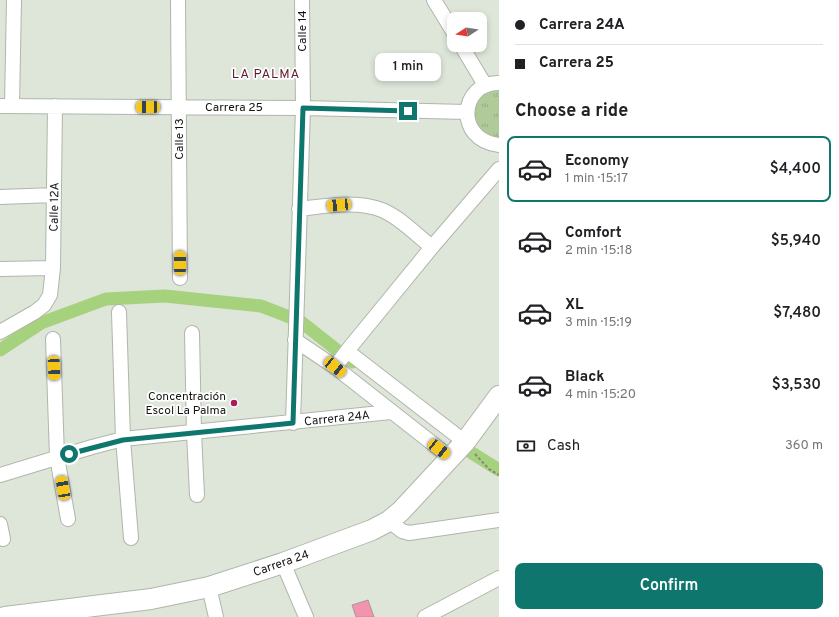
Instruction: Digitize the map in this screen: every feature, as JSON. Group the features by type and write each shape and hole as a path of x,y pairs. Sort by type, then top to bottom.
{"street":[{"path":"6,106 14,0"},
{"name":"Calle 13","path":"178,0 180,278"},
{"name":"Calle 14","path":"293,423 303,108 302,0"},
{"path":"434,0 447,21"},
{"path":"467,52 492,84 478,90 472,96 467,112 468,122 473,132 480,139 489,144 499,145"},
{"name":"Carrera 25","path":"6,106 303,108 467,112"},
{"name":"Calle 12A","path":"0,332 36,312 44,305 50,295 53,268 55,106"},
{"path":"335,367 432,247 499,169"},
{"path":"0,197 54,195"},
{"path":"299,209 339,205 365,206 382,210 397,219 432,247"},
{"path":"0,269 53,268"},
{"path":"119,312 123,440 131,538"},
{"path":"192,333 197,495"},
{"path":"52,339 57,457 68,519"},
{"path":"295,340 335,367 451,458"},
{"path":"347,351 465,442"},
{"name":"Carrera 24","path":"5,617 152,598 209,587 283,563 372,530 389,521 401,511 465,442 499,396"},
{"name":"Carrera 24A","path":"0,475 92,447 123,440 391,412"},
{"path":"389,521 402,531 409,533 499,520"},
{"path":"0,524 3,539"},
{"path":"283,563 306,617"},
{"path":"425,617 499,578"},
{"path":"209,587 216,617"}],"path":[{"path":"465,442 489,469 499,476"}],"green space":[{"path":"499,84 499,143 475,129 471,103"}],"building":[{"path":"368,600 374,617 356,617 352,605"}],"waterway":[{"path":"0,350 41,323 106,299 165,296 261,306 300,321 352,362"},
{"path":"456,443 499,470"}],"place":[{"name":"Concentración Escol La Palma","path":"234,403"}],"district":[{"name":"LA PALMA","path":"266,73"}],"route":[{"path":"69,454 123,440 293,423 303,108 408,111"}]}
